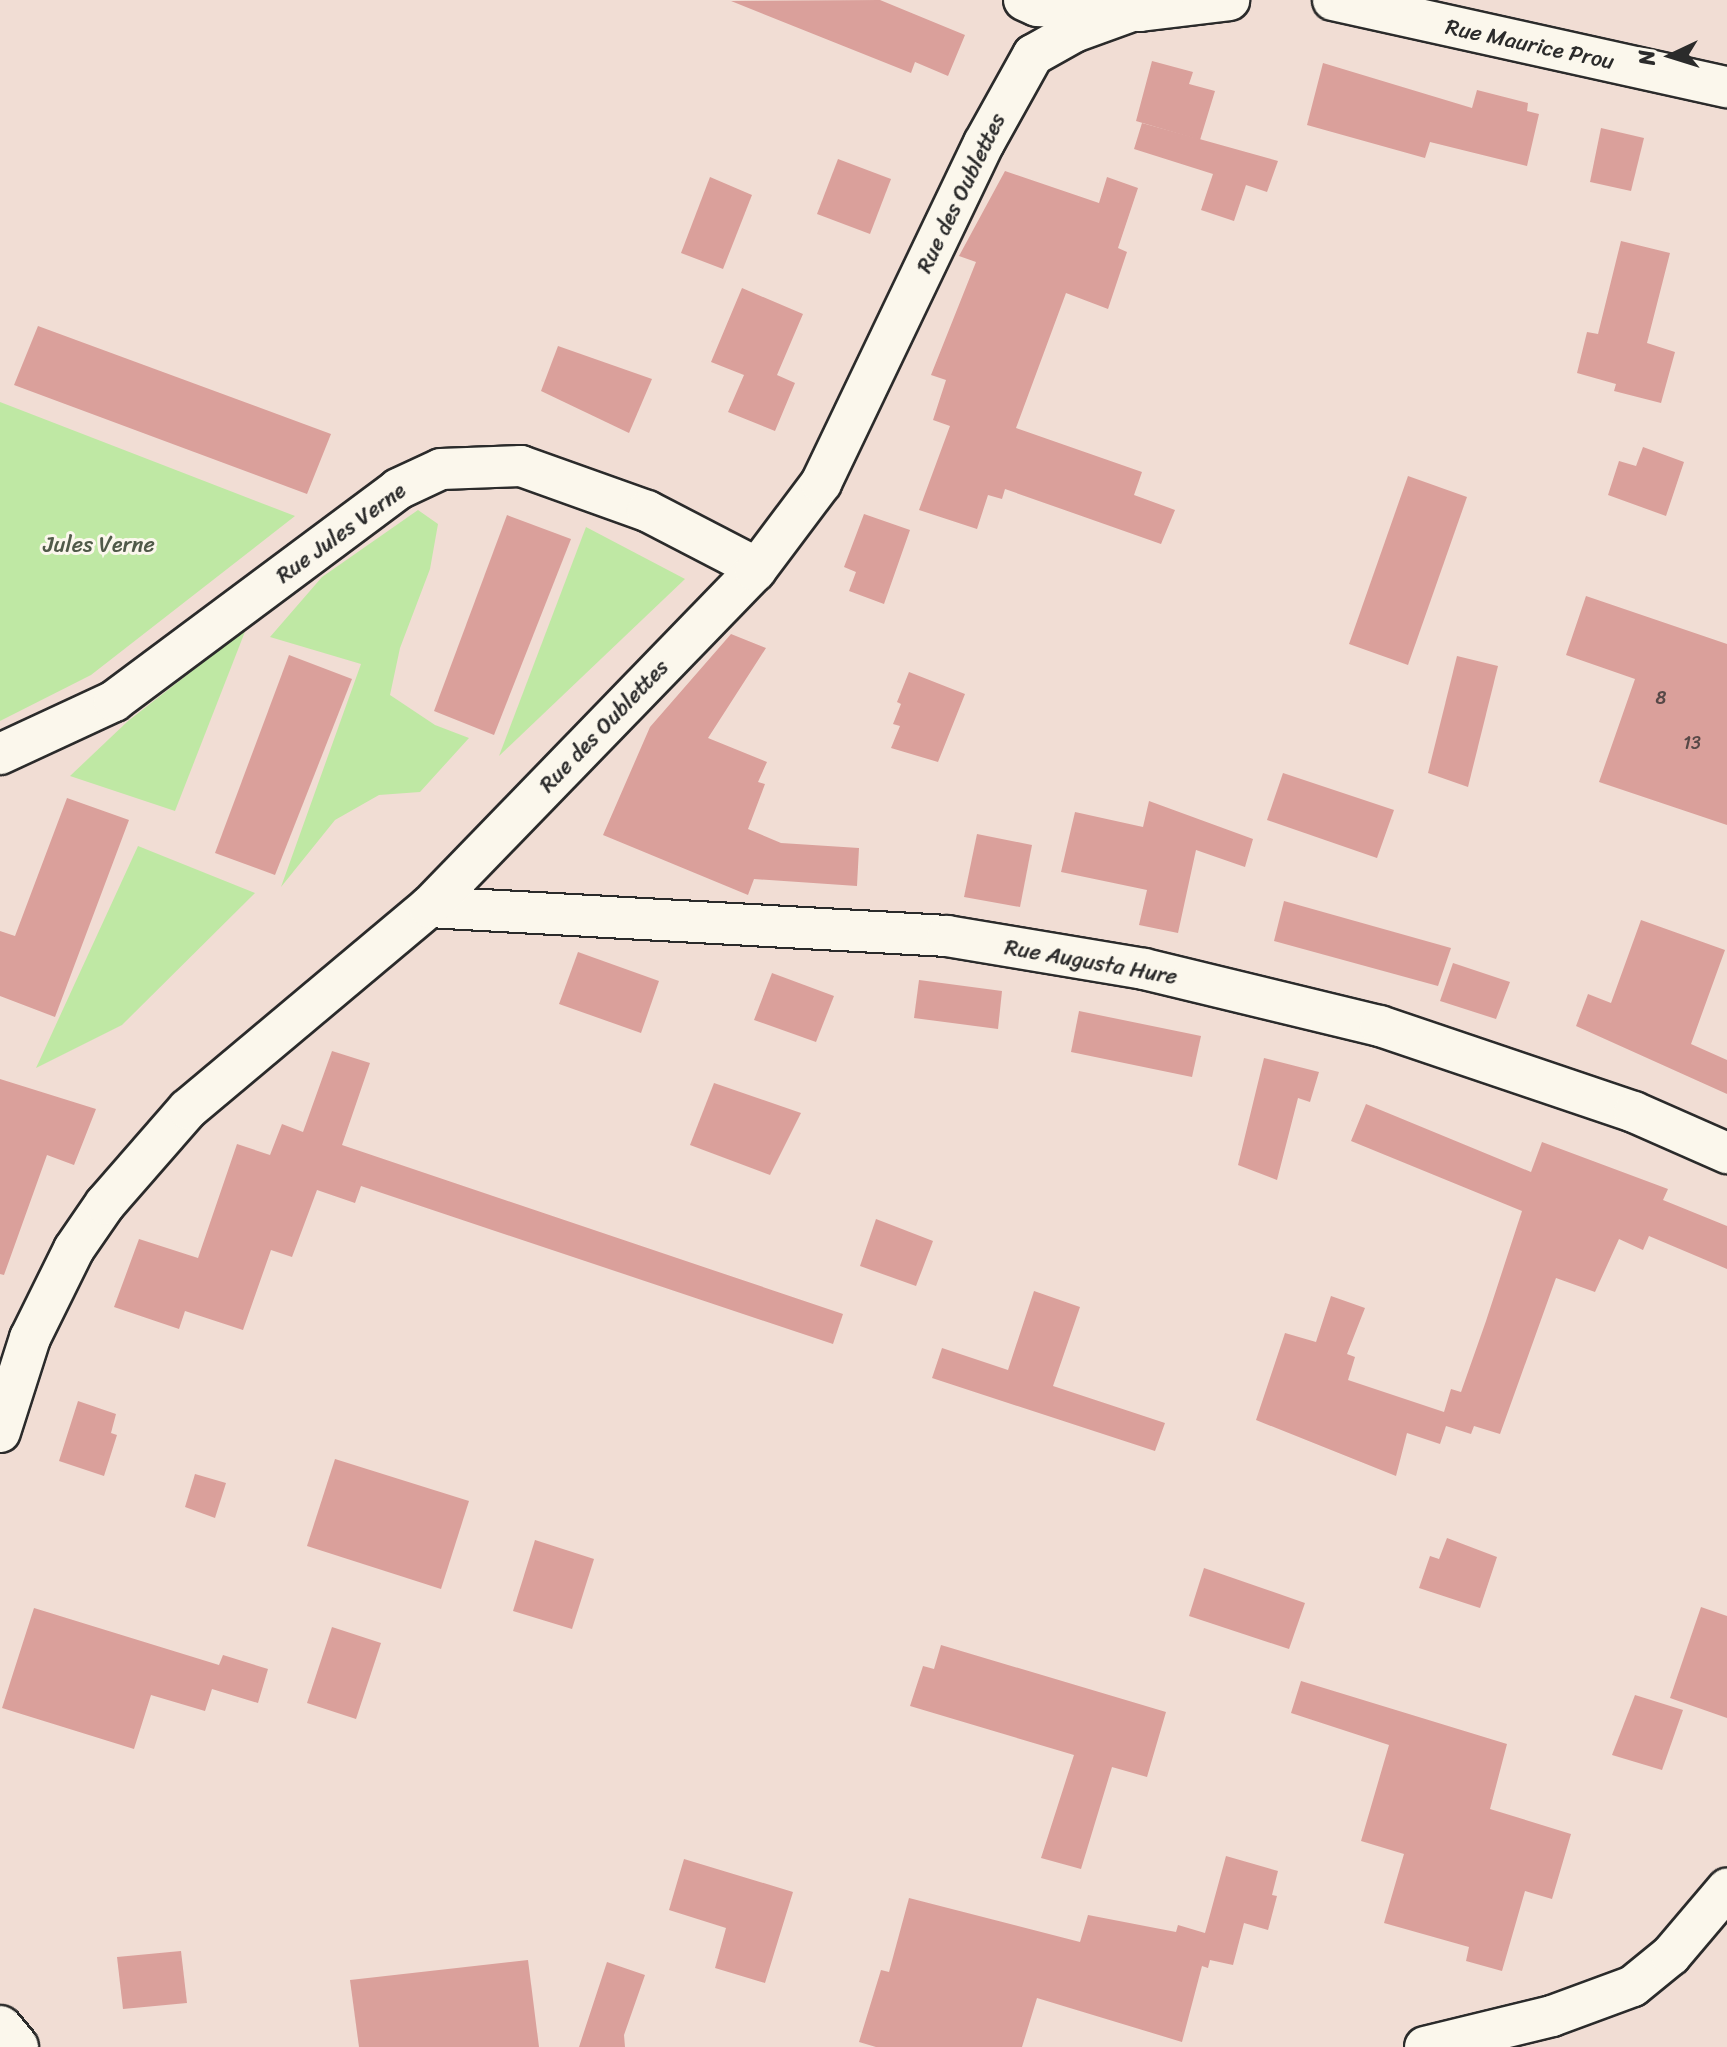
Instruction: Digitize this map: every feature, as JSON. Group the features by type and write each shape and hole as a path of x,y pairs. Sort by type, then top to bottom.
{"main road":[{"path":"0,2028 16,2047"}],"street":[{"path":"1024,0 1052,8 1229,0"},
{"name":"Rue Maurice Prou","path":"1333,0 1727,87"},
{"name":"Rue des Oublettes","path":"0,1432 30,1338 74,1249 105,1204 188,1109 429,907 757,568 821,483 984,143 1033,55 1074,32 1151,5"},
{"name":"Rue Jules Verne","path":"0,754 114,701 398,489 441,469 521,466 647,511 757,568"},
{"name":"Rue Augusta Hure","path":"429,907 947,936 1144,969 1380,1026 1620,1107 1727,1153"},
{"path":"1425,2047 1552,2016 1633,1986 1671,1955 1727,1889"}],"green space":[{"name":"Jules Verne","path":"0,402 295,516 91,675 0,721"},
{"path":"418,510 438,524 430,569 400,648 390,695 435,725 469,738 420,792 379,795 335,820 281,887 361,664 270,637 322,577"},
{"path":"586,527 685,579 499,756"},
{"path":"246,629 175,811 70,776 128,721"},
{"path":"138,846 255,893 122,1025 36,1068"}],"building":[{"path":"880,0 965,35 948,76 915,62 911,73 731,1"},
{"path":"1152,61 1193,72 1189,84 1215,91 1200,140 1136,121"},
{"path":"1323,63 1472,108 1477,90 1528,103 1527,111 1539,114 1527,166 1430,142 1425,158 1307,125"},
{"path":"1142,123 1278,161 1267,192 1246,185 1234,221 1201,210 1213,174 1134,149"},
{"path":"1601,128 1644,138 1631,191 1590,182"},
{"path":"838,159 891,179 870,234 817,214"},
{"path":"1005,171 1099,203 1107,177 1138,188 1118,248 1127,252 1108,309 1066,293 1016,428 1142,472 1134,495 1175,510 1161,544 1005,489 1002,499 988,495 977,529 919,510 950,426 933,420 946,380 931,375 976,262 959,256"},
{"path":"710,177 752,195 723,269 681,253"},
{"path":"1621,241 1670,253 1647,343 1675,352 1661,403 1614,391 1616,384 1577,373 1587,332 1598,334"},
{"path":"742,288 803,314 777,375 795,383 775,431 728,412 744,375 711,362"},
{"path":"38,326 331,434 307,494 14,385"},
{"path":"558,346 652,379 629,433 541,391"},
{"path":"1643,447 1684,462 1666,516 1608,495 1619,461 1636,466"},
{"path":"1408,476 1467,497 1408,665 1349,644"},
{"path":"864,514 910,530 884,604 849,591 856,572 844,567"},
{"path":"507,515 571,539 494,735 434,711"},
{"path":"1586,596 1727,644 1727,825 1599,782 1635,679 1566,655"},
{"path":"731,634 766,648 708,738 767,762 758,782 765,784 748,829 781,843 859,848 857,886 754,879 748,895 603,835 650,727"},
{"path":"289,655 352,679 275,875 215,853"},
{"path":"1457,656 1498,666 1468,787 1428,773"},
{"path":"909,672 965,694 938,762 891,748 900,726 893,724 901,704 897,702"},
{"path":"1283,773 1394,810 1377,858 1267,820"},
{"path":"67,798 129,820 55,1017 0,996 0,931 15,936"},
{"path":"1149,801 1253,839 1245,867 1196,850 1178,933 1139,925 1147,890 1061,872 1075,812 1143,827"},
{"path":"977,834 1032,845 1020,907 964,897"},
{"path":"1284,901 1451,948 1438,986 1274,941"},
{"path":"1641,920 1725,950 1691,1044 1727,1060 1727,1094 1576,1026 1588,994 1611,1003"},
{"path":"578,952 659,981 641,1033 559,1004"},
{"path":"1453,963 1510,982 1496,1019 1440,1001"},
{"path":"772,973 834,996 816,1042 754,1020"},
{"path":"919,980 1002,991 998,1029 914,1018"},
{"path":"1079,1011 1201,1036 1192,1077 1071,1052"},
{"path":"332,1051 370,1063 342,1145 843,1314 833,1344 361,1186 355,1203 317,1190 292,1257 271,1250 243,1330 185,1311 179,1329 114,1307 139,1239 198,1258 237,1144 270,1155 282,1124 303,1132"},
{"path":"1264,1058 1319,1072 1310,1102 1298,1098 1277,1180 1238,1165"},
{"path":"0,1079 96,1109 74,1165 47,1155 4,1275 0,1274"},
{"path":"714,1083 801,1113 770,1175 690,1145"},
{"path":"1366,1104 1531,1172 1542,1142 1668,1189 1663,1200 1727,1226 1727,1269 1649,1236 1643,1250 1619,1239 1595,1292 1556,1278 1500,1434 1474,1426 1471,1434 1446,1426 1440,1444 1407,1433 1396,1476 1256,1420 1285,1333 1316,1342 1331,1296 1365,1308 1347,1354 1355,1357 1348,1380 1444,1412 1451,1389 1461,1392 1486,1321 1522,1211 1351,1141"},
{"path":"876,1219 933,1241 916,1286 860,1266"},
{"path":"1034,1291 1080,1307 1053,1386 1165,1423 1155,1451 932,1378 942,1348 1008,1370"},
{"path":"78,1401 116,1414 111,1433 117,1435 104,1476 59,1461"},
{"path":"335,1459 469,1501 441,1589 307,1546"},
{"path":"195,1474 226,1483 215,1518 185,1507"},
{"path":"1447,1538 1497,1557 1480,1608 1419,1588 1430,1556 1439,1559"},
{"path":"535,1540 594,1559 572,1629 513,1611"},
{"path":"1204,1568 1305,1603 1289,1649 1189,1616"},
{"path":"1701,1607 1727,1616 1727,1718 1670,1698"},
{"path":"34,1608 219,1665 223,1655 268,1669 258,1703 212,1689 205,1711 151,1695 134,1749 2,1708"},
{"path":"332,1627 381,1643 356,1719 307,1703"},
{"path":"941,1645 1166,1712 1147,1777 1112,1767 1081,1869 1041,1858 1074,1755 910,1706 923,1666 934,1669"},
{"path":"1301,1681 1507,1744 1490,1809 1571,1834 1552,1899 1525,1891 1502,1971 1466,1961 1469,1947 1384,1923 1404,1854 1361,1841 1389,1745 1291,1713"},
{"path":"1635,1695 1683,1710 1662,1770 1612,1755"},
{"path":"1226,1856 1278,1871 1272,1895 1277,1896 1268,1930 1244,1923 1233,1965 1210,1960 1208,1968 1202,1966 1182,2042 1037,1998 1022,2047 876,2047 859,2042 881,1970 889,1972 909,1898 1080,1942 1088,1915 1176,1932 1178,1925 1205,1933"},
{"path":"684,1859 793,1892 765,1983 715,1968 726,1928 669,1910"},
{"path":"181,1951 187,2003 123,2009 117,1957"},
{"path":"528,1960 539,2047 359,2047 350,1980"},
{"path":"607,1962 645,1975 624,2035 625,2047 579,2047"}]}
